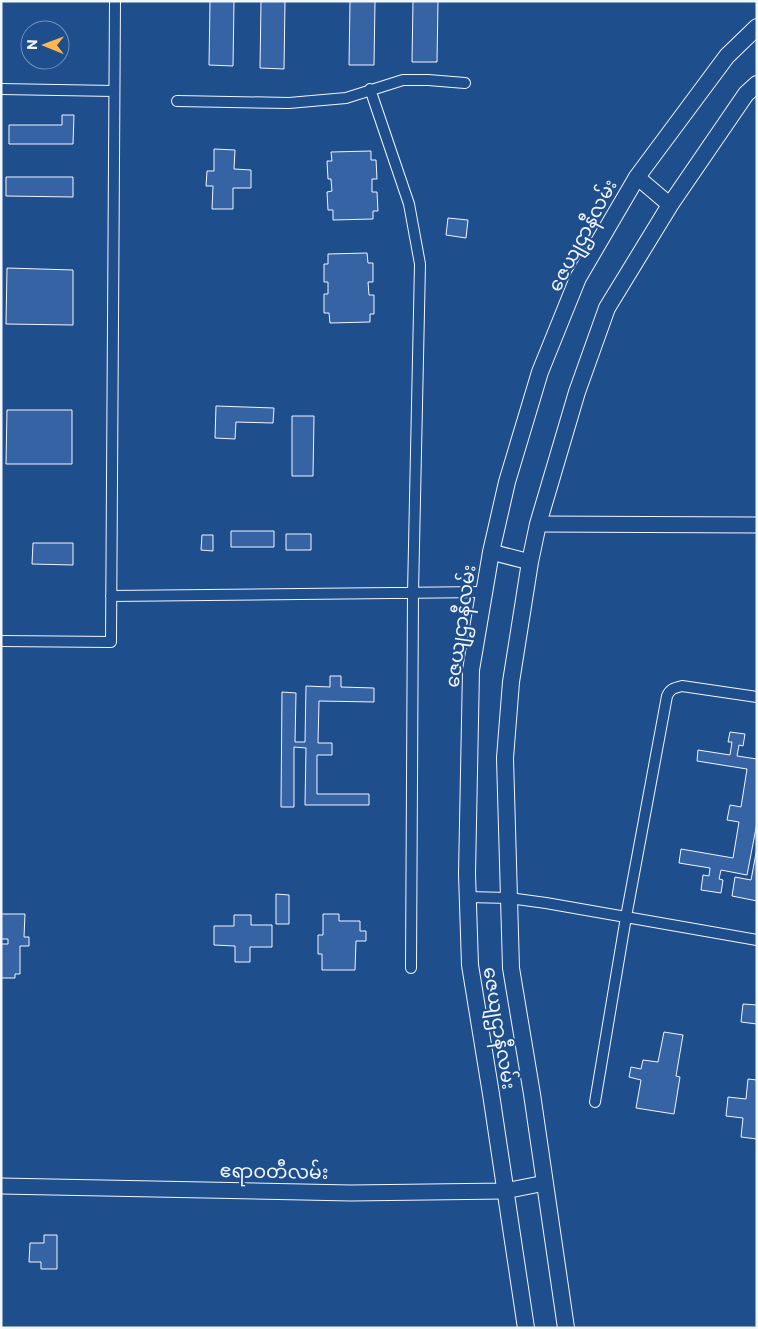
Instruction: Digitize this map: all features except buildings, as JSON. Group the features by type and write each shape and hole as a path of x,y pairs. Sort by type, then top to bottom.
{"main road":[{"name":"ဇေယျဌာနီလမ်း","path":"526,1328 470,965 468,897 471,670 490,552 507,482 540,372 578,278 637,177 727,56 757,27"},
{"name":"ဇေယျဌာနီလမ်း","path":"566,1328 511,968 505,758 511,682 538,524 577,392 607,308 670,204 746,94 757,84"}],"street":[{"path":"1,641 111,642 114,1"},
{"path":"177,101 289,102 346,98 403,80 465,83"},
{"path":"1,89 114,91"},
{"path":"370,90 409,204 420,264 413,593 411,968"},
{"path":"637,177 670,204"},
{"path":"538,524 757,526"},
{"path":"490,552 530,562"},
{"path":"111,596 484,592"},
{"path":"595,1102 626,917 664,706 669,691 682,686 757,697"},
{"path":"468,897 509,898 757,940"},
{"name":"ဧရာဝတီလမ်း","path":"1,1186 351,1193 505,1191 545,1183"}]}
